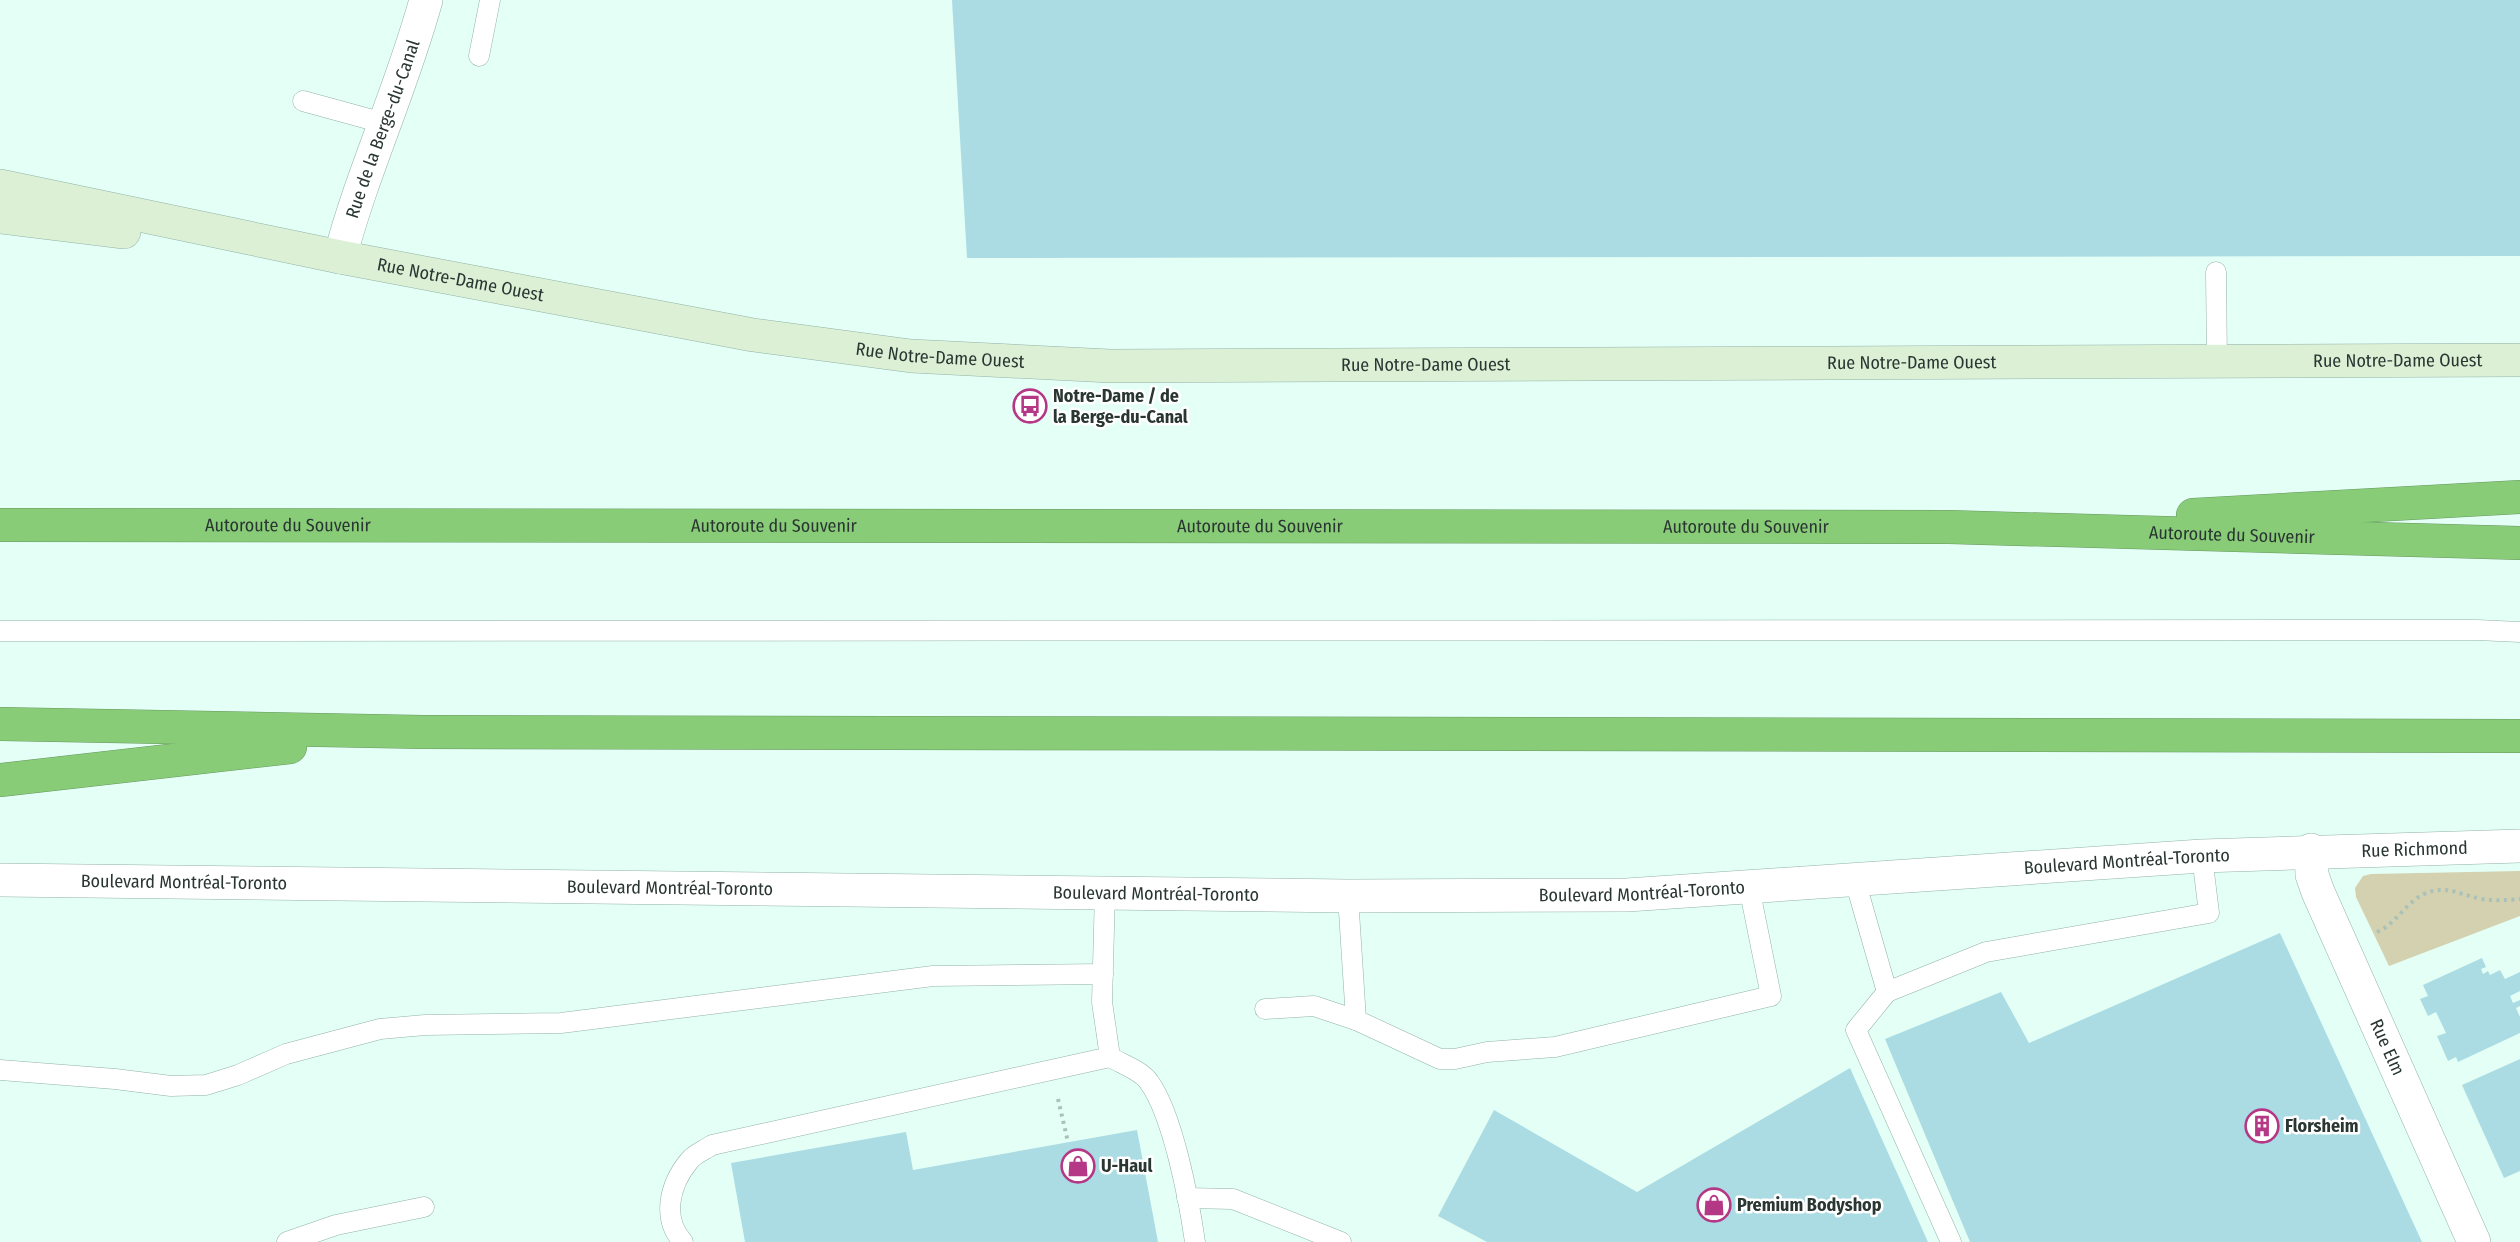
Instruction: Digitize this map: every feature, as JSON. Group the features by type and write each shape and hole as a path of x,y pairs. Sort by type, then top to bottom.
{"highway":[{"path":"1948,528 2520,497"},
{"name":"Autoroute du Souvenir","path":"0,525 1948,528 2520,543"},
{"path":"0,724 423,732 2520,736"},
{"path":"0,780 423,732"}],"main road":[{"name":"Rue Notre-Dame Ouest","path":"0,186 340,257 753,335 911,356 1110,366 2520,360"},
{"name":"Rue Notre-Dame Ouest","path":"0,217 340,257"}],"street":[{"name":"Rue de la Berge-du-Canal","path":"340,257 354,209 387,124 426,0"},
{"name":"Rue Richmond","path":"2311,850 2520,846"},
{"name":"Boulevard Montréal-Toronto","path":"0,880 1348,896 1566,896 1749,887 1854,877 2311,850"},
{"name":"Rue Elm","path":"2311,850 2312,875 2318,892 2474,1242"}],"lane":[{"path":"479,56 490,0"},
{"path":"303,101 387,124"},
{"path":"2216,272 2217,362"},
{"path":"2477,630 2520,627"},
{"path":"0,631 2477,630 2520,632"},
{"path":"1951,1242 1856,1030 1887,992 1986,952 2209,913 2202,856"},
{"path":"1854,877 1887,992"},
{"path":"1265,1009 1314,1006 1356,1020 1440,1059 1455,1059 1486,1052 1555,1047 1771,996 1749,887"},
{"path":"1105,892 1102,1002 1110,1057"},
{"path":"1348,896 1356,1020"},
{"path":"0,1070 171,1086 206,1085 238,1075 286,1054 380,1029 425,1025 561,1023 933,976 1103,974"},
{"path":"683,1242 670,1222 670,1203 676,1180 690,1159 712,1145 1110,1057 1148,1079 1159,1100 1187,1198 1195,1242"},
{"path":"1187,1198 1233,1199 1341,1242"},
{"path":"287,1242 336,1225 424,1207"}],"path":[{"path":"2374,933 2386,928 2421,895 2434,890 2445,888 2481,899 2520,899"},
{"path":"1051,1070 1068,1142"}],"shaded area":[{"path":"2520,871 2520,916 2389,966 2356,897 2355,888 2363,876 2371,874"}],"building":[{"path":"952,0 2520,0 2520,256 967,258"},
{"path":"2280,933 2422,1242 1970,1242 1885,1039 2001,992 2029,1043"},
{"path":"2482,958 2486,967 2481,969 2483,974 2488,971 2490,975 2500,970 2505,979 2520,972 2520,991 2510,996 2513,1003 2520,1000 2520,1006 2516,1008 2520,1017 2520,1033 2458,1062 2456,1057 2448,1061 2437,1036 2446,1033 2436,1012 2428,1016 2420,999 2428,996 2423,985"},
{"path":"2520,1059 2520,1171 2504,1178 2462,1085"},
{"path":"1850,1068 1928,1242 1487,1242 1438,1216 1494,1110 1637,1192"},
{"path":"1137,1130 1158,1242 745,1242 731,1163 906,1132 913,1170"}],"place":[{"name":"Notre-Dame / de la Berge-du-Canal","path":"1030,406"},
{"name":"Florsheim","path":"2262,1126"},
{"name":"U-Haul","path":"1078,1166"},
{"name":"Premium Bodyshop","path":"1714,1205"}]}
